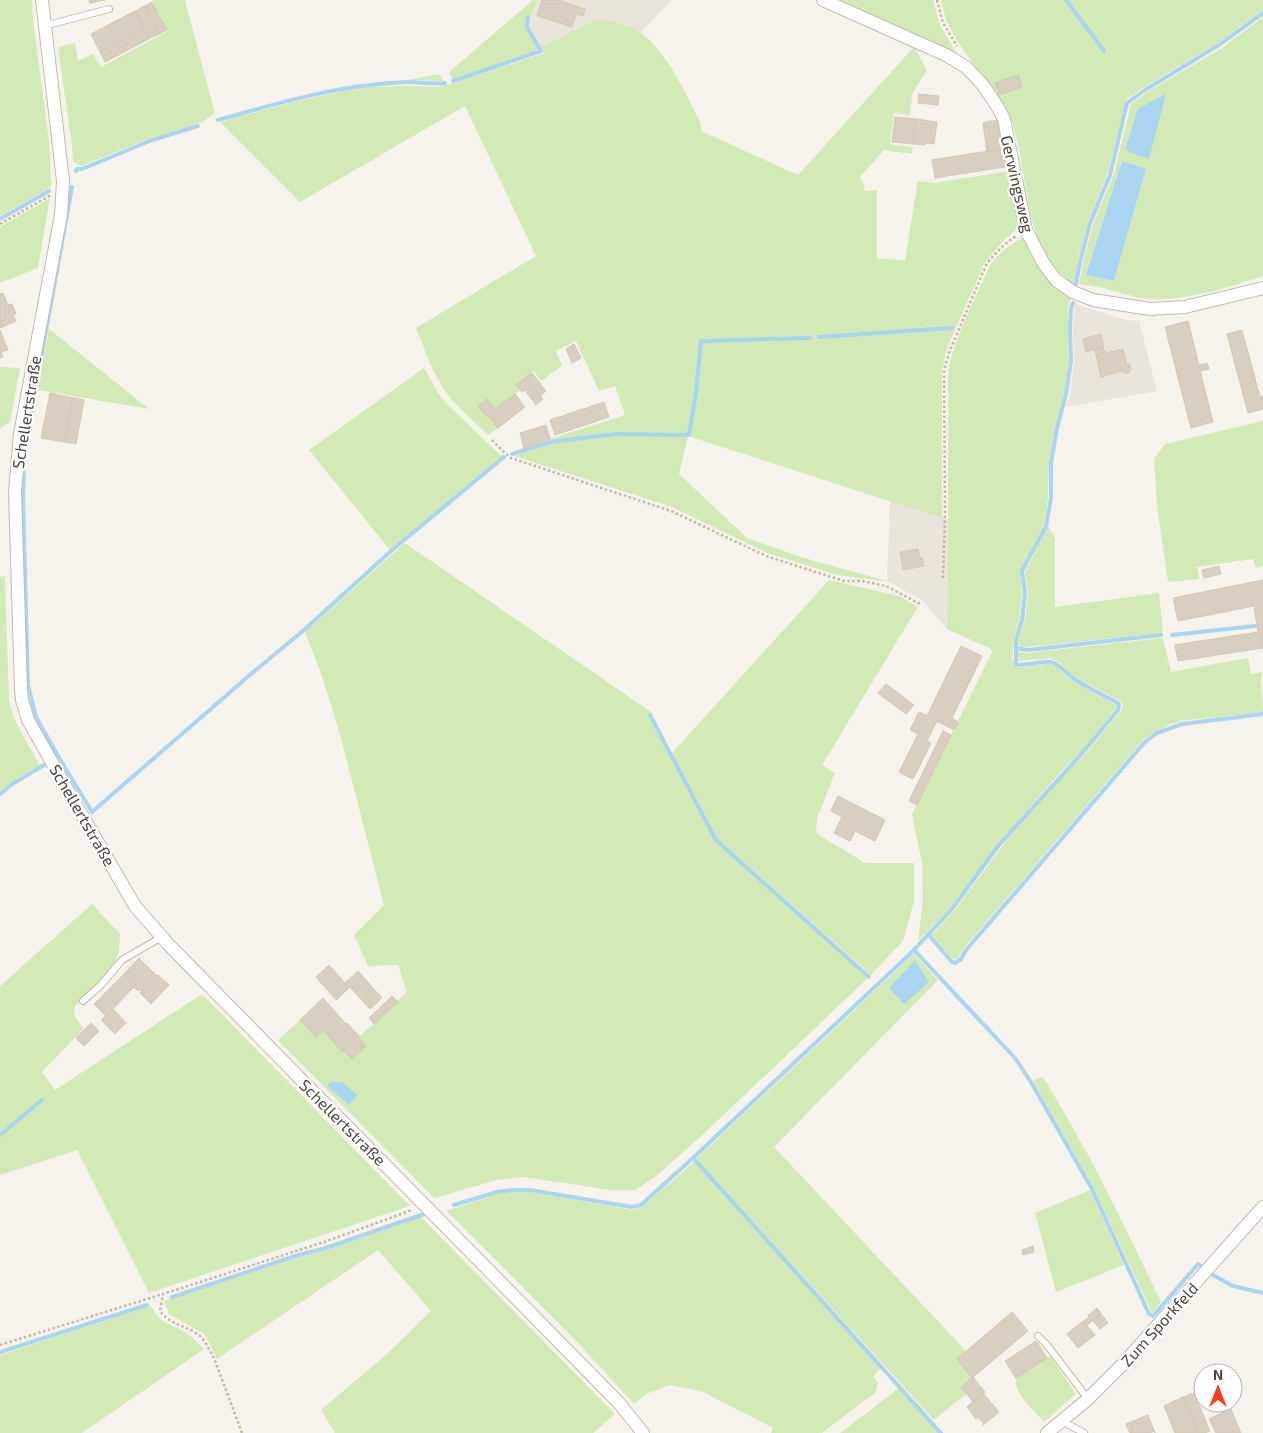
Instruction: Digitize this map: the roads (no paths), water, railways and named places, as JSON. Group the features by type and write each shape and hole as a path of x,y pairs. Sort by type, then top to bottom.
{"street":[{"name":"Schellertstraße","path":"42,0 63,188 61,215 17,454 15,492 22,700 28,720 130,897 162,937 619,1403 643,1433"},
{"name":"Gerwingsweg","path":"823,0 946,55 966,68 982,84 1004,119 1026,230 1044,264 1056,280 1072,292 1094,300 1150,310 1185,307 1263,288"},
{"name":"Zum Sporkfeld","path":"1047,1433 1088,1400 1122,1365 1263,1207"}],"lane":[{"path":"44,26 109,9"},
{"path":"84,1001 101,985 122,960 162,937"},
{"path":"1038,1336 1088,1400"},
{"path":"1062,1421 1084,1433"}],"water":[{"path":"1166,94 1149,159 1125,150 1138,109"},
{"path":"1122,161 1146,169 1114,281 1086,275"},
{"path":"915,961 929,982 904,1004 889,988"},
{"path":"331,1082 342,1082 357,1095 349,1105 327,1086"}],"waterway":[{"path":"1066,0 1104,51"},
{"path":"1076,284 1090,223 1110,175 1127,103 1219,45 1263,13"},
{"path":"453,81 541,51 527,27 528,17"},
{"path":"218,120 295,99 353,87 407,82 445,83"},
{"path":"76,171 152,140 198,126"},
{"path":"57,757 36,717 28,685 23,496 27,436 72,187"},
{"path":"0,219 49,191"},
{"path":"1016,648 1025,593 1022,571 1046,526 1051,498 1051,463 1071,361 1070,329 1073,303"},
{"path":"819,337 952,328"},
{"path":"512,454 550,442 616,434 689,435 696,393 701,341 810,338"},
{"path":"58,756 92,812 304,630 391,551 504,457"},
{"path":"1172,635 1255,626"},
{"path":"454,1205 497,1192 513,1190 530,1190 632,1207 641,1205 911,953 952,909 999,845 1084,751 1118,710 1118,703 1078,682 1054,663 1016,664 1016,648 1028,650 1161,635"},
{"path":"928,934 952,962 955,963 961,959 966,950 1145,742 1157,733 1182,724 1263,714"},
{"path":"650,715 716,840 869,977"},
{"path":"0,794 44,765"},
{"path":"914,950 1015,1058 1031,1082 1092,1189 1149,1314 1153,1316 1198,1264 1200,1265"},
{"path":"0,1135 42,1100"},
{"path":"693,1158 941,1433"},
{"path":"172,1297 295,1256 326,1248 424,1214"},
{"path":"1213,1275 1233,1286 1263,1293"},
{"path":"0,1352 147,1305"}]}
